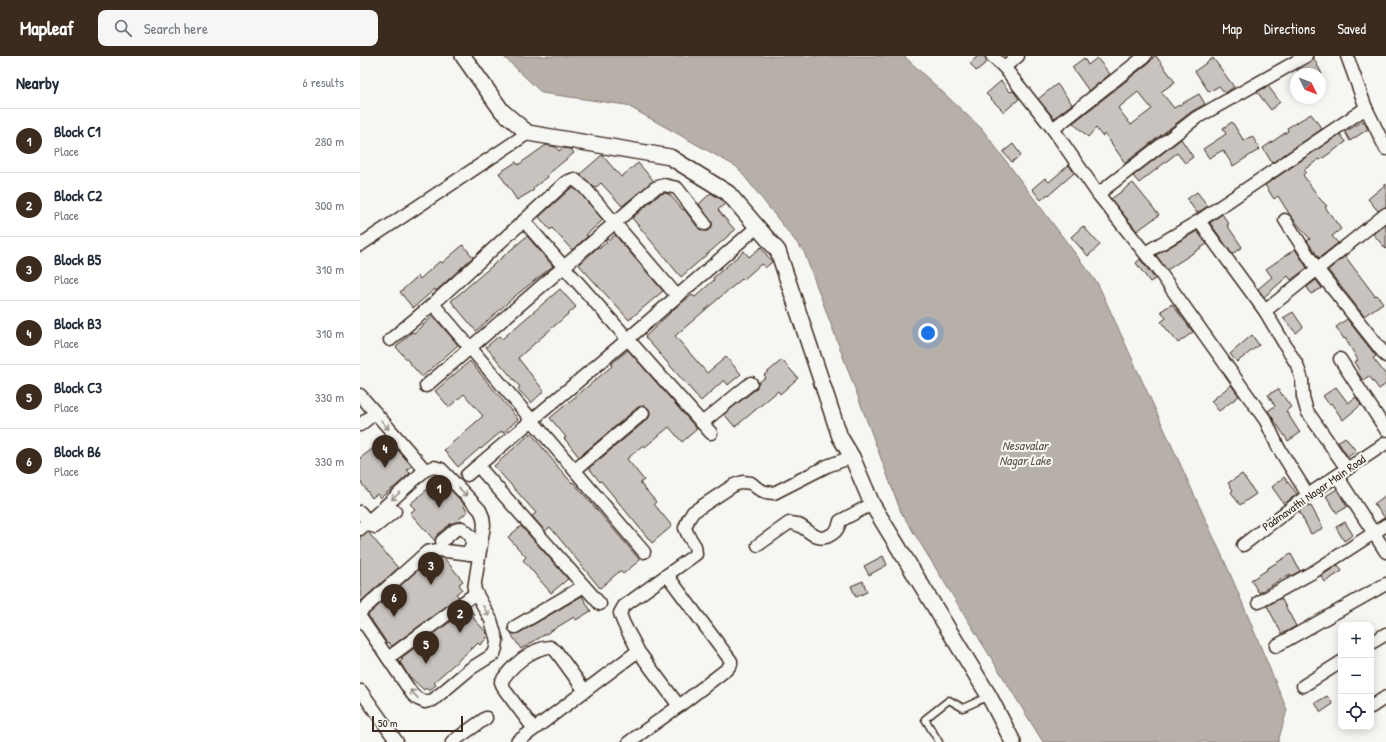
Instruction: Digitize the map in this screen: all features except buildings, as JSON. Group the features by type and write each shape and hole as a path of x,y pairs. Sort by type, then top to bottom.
{"street":[{"path":"463,56 502,110 528,133 670,157 728,193 778,251 840,437 852,457 872,504 989,696 1012,742"},
{"path":"992,56 1004,67 1053,129 1098,194 1161,273 1266,422 1278,447 1308,495"},
{"path":"1004,67 1018,56"},
{"path":"1053,129 1145,56"},
{"path":"1098,194 1196,118 1306,56"},
{"path":"1347,56 1366,108 1386,148"},
{"path":"1145,253 1199,221 1366,108"},
{"path":"360,245 528,133"},
{"path":"390,340 432,304 566,182 574,179 584,187 677,296"},
{"path":"426,386 655,188 664,185 677,188 705,224"},
{"path":"1265,311 1386,214"},
{"path":"1285,220 1317,269 1386,356"},
{"path":"524,221 711,433"},
{"path":"1199,221 1265,311 1297,365 1302,380 1304,401 1307,411 1386,552"},
{"path":"467,475 628,339 757,227"},
{"path":"432,304 644,552"},
{"path":"1340,359 1386,430"},
{"path":"702,423 751,383"},
{"path":"360,395 425,470"},
{"path":"360,425 375,413"},
{"path":"575,470 643,413"},
{"name":"Padmavathi Nagar Main Road","path":"1243,545 1308,495 1386,443"},
{"path":"679,706 638,651 635,643 622,622 620,613 624,606 696,554 695,546 685,528 688,520 693,512 734,485 743,482 751,483 764,492 774,493 827,466 852,457"},
{"path":"478,466 600,604"},
{"path":"395,511 377,526 372,526 363,521 425,470 434,467 441,469 480,510 483,517 484,525 474,555"},
{"path":"758,545 789,523 802,526 812,535 817,537 824,538 830,536 839,526 840,521 872,504"},
{"path":"1259,602 1315,570 1386,525"},
{"path":"360,617 413,695 425,702 433,700 470,669 494,654 497,641 491,620 474,589 474,555 471,536 462,528 455,530 442,541"},
{"path":"360,612 427,552 438,550 474,555"},
{"path":"629,742 679,706 727,669 731,664 731,661 667,576"},
{"path":"1276,646 1386,584"},
{"path":"515,627 584,586"},
{"path":"388,658 476,593"},
{"path":"1374,641 1386,634"},
{"path":"534,729 504,689 501,682 505,676 522,660 542,647 550,646 556,651 585,691"},
{"path":"517,742 638,651"},
{"path":"1303,686 1338,664"},
{"path":"361,690 397,742"},
{"path":"1374,705 1386,697"},
{"path":"452,742 486,718"}],"lane":[{"path":"939,742 925,719 949,700 963,708 989,696"}],"water":[{"name":"Nesavalar Nagar Lake","path":"503,56 904,56 982,129 1098,284 1229,571 1287,710 1278,742 1043,742 901,512 804,252 737,167 626,105 542,93"}],"place":[{"name":"Block B3","path":"385,468"},
{"name":"Block C1","path":"439,508"},
{"name":"Block B5","path":"431,585"},
{"name":"Block B6","path":"394,617"},
{"name":"Block C2","path":"460,633"},
{"name":"Block C3","path":"426,664"}]}
